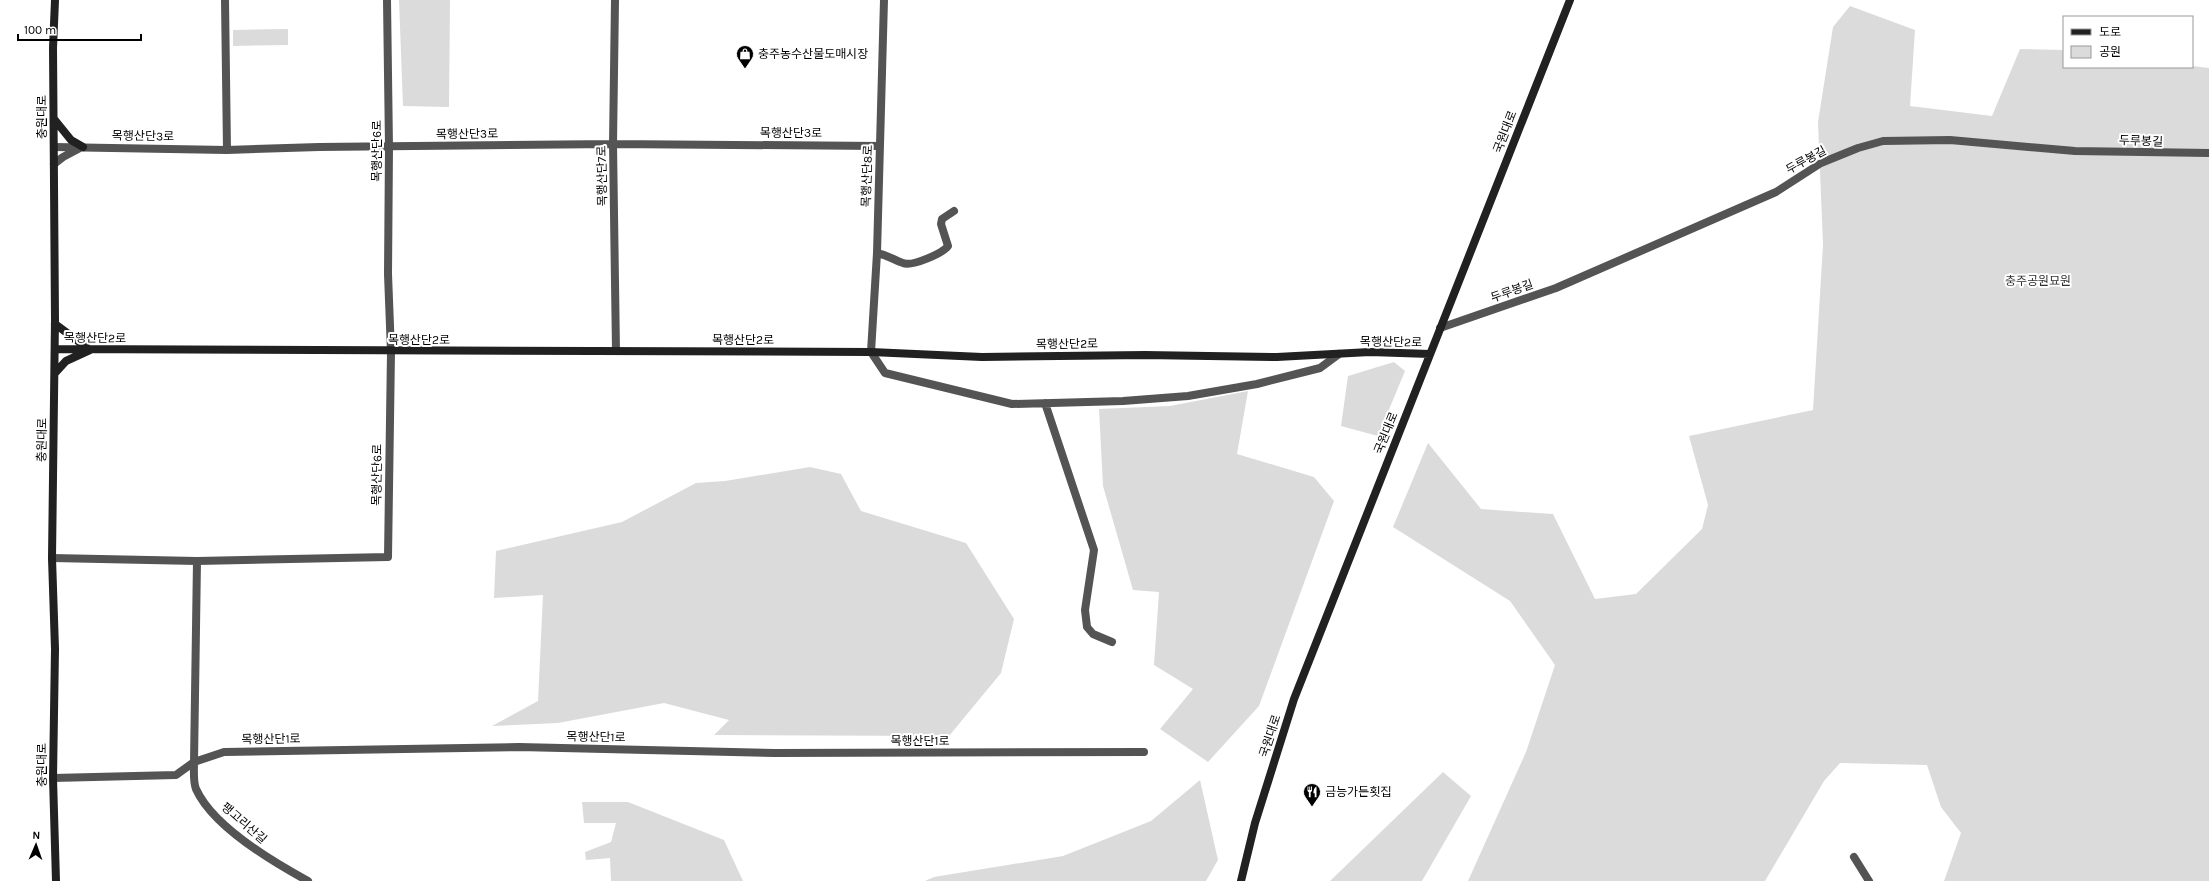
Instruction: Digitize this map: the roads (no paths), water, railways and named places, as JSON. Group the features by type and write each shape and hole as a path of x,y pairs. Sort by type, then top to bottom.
{"street":[{"name":"충원대로","path":"55,0 55,373 52,558 55,649 53,778 56,881"},
{"path":"225,0 227,150"},
{"name":"목행산단6로","path":"197,561 388,557 391,352 388,274 390,147 387,0"},
{"name":"목행산단7로","path":"615,0 613,144 616,351"},
{"name":"목행산단8로","path":"871,352 877,253 884,0"},
{"name":"국원대로","path":"1241,881 1255,823 1294,699 1570,0"},
{"path":"54,119 71,140 84,147"},
{"name":"두루봉길","path":"1440,328 1556,288 1776,192 1821,163 1858,148 1883,141 1950,140 2075,151 2209,153"},
{"name":"목행산단3로","path":"54,147 227,150 613,144 880,146"},
{"path":"54,164 62,157 84,147"},
{"path":"877,253 890,255 903,264 910,264 944,251 948,246 941,224 942,219 954,211"},
{"path":"55,324 90,350 66,361 55,373"},
{"name":"목행산단2로","path":"55,349 391,352 871,352 982,357 1145,355 1277,357 1339,354 1430,354"},
{"path":"871,352 885,373 1012,404 1123,401 1195,394 1257,384 1320,368 1339,354"},
{"path":"1045,403 1078,498 1094,550 1085,610 1086,627 1092,634 1112,642"},
{"path":"52,558 197,561 194,762"},
{"name":"목행산단1로","path":"53,778 176,775 194,762 224,752 508,748 775,753 1144,752"},
{"name":"팽고리산길","path":"194,762 196,788 205,804 242,840 270,860 308,881"},
{"path":"1854,857 1869,881"}],"place":[{"name":"충주농수산물도매시장","path":"745,69"},
{"name":"금능가든횟집","path":"1312,807"}],"park label":[{"name":"충주공원묘원","path":"2038,281"}]}
